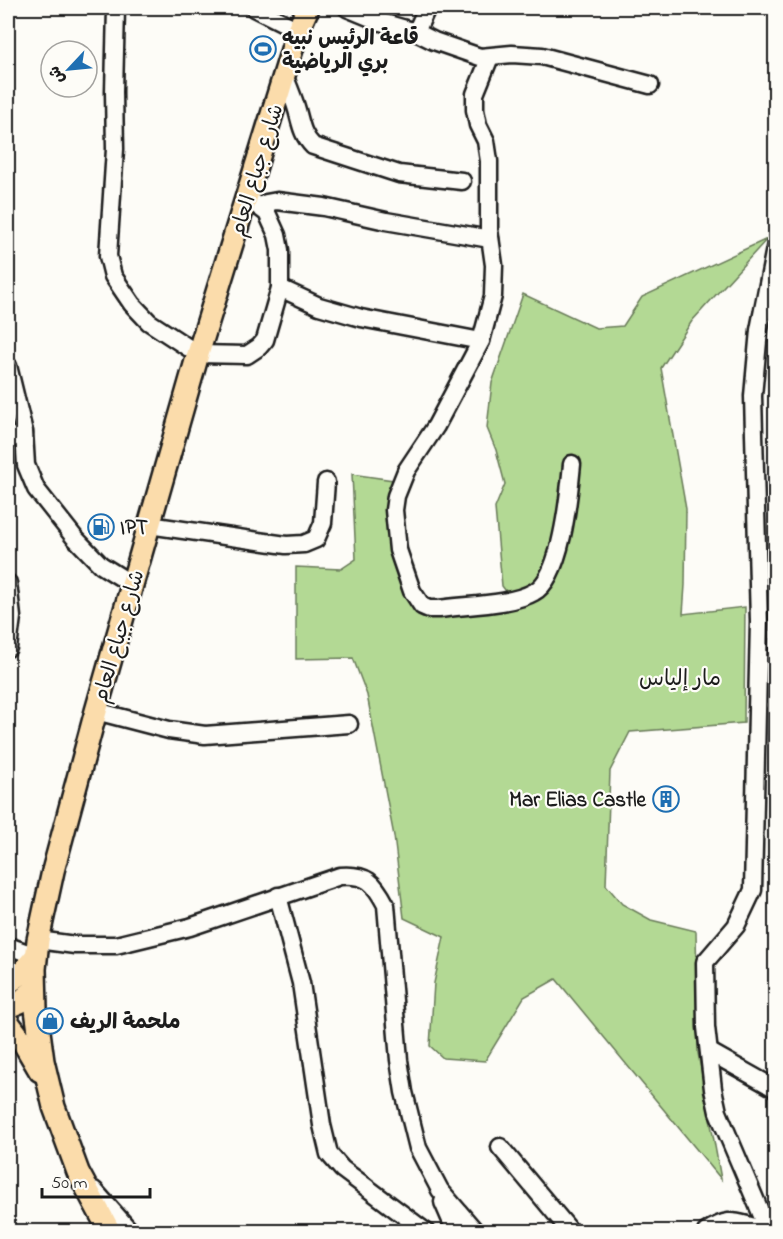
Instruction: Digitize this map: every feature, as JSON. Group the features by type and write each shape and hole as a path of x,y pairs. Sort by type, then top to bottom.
{"main road":[{"name":"شارع جباع العام","path":"110,1232 78,1172 48,1086 35,989 37,948 53,871 96,711 134,585 198,354 254,203 298,30 308,8"},
{"path":"8,983 21,974 37,948"},
{"path":"8,1007 20,1002 35,989"},
{"path":"8,1022 23,1042 48,1086"}],"street":[{"path":"116,8 115,149 108,256 113,276 132,304 150,322 198,354 239,356 253,352 265,340 280,288 280,250 277,235 267,213 254,203"},
{"path":"254,8 298,30"},
{"path":"347,8 480,57 512,54 542,56 650,85"},
{"path":"416,32 427,8"},
{"path":"490,57 475,94 477,117 486,141 489,161 490,238 494,265 493,296 481,341 436,426 406,471 396,496 394,510 398,550 412,591 423,606 439,609 514,599 534,593 542,586 556,561 572,464"},
{"path":"285,77 297,110 300,126 306,139 313,146 399,174 462,181"},
{"path":"254,203 277,201 324,207 386,221 490,238"},
{"path":"768,1230 718,1112 712,1089 706,1027 705,962 736,926 753,890 759,622 753,396 759,330 776,243"},
{"path":"280,288 319,306 361,318 481,341"},
{"path":"8,366 24,432 26,465 36,489 74,537 101,565 134,585"},
{"path":"8,440 24,432"},
{"path":"149,525 286,545 304,544 316,539 323,523 326,482"},
{"path":"8,583 12,617 8,648"},
{"path":"759,622 776,626"},
{"path":"96,711 169,730 205,735 349,724"},
{"path":"8,946 37,948 116,945 190,927 340,876 355,875 369,880 376,886 386,905 394,1011 404,1092 418,1148 456,1232"},
{"path":"278,896 301,983 322,1125 329,1154 342,1169 426,1232"},
{"path":"710,1052 776,1089"},
{"path":"500,1147 571,1232"},
{"path":"78,1172 131,1232"},
{"path":"431,1174 448,1201 476,1232"},
{"path":"706,1232 719,1223 727,1221 768,1230"}],"green space":[{"path":"767,239 692,321 661,368 686,509 683,614 745,607 744,723 630,732 610,771 606,885 622,904 651,920 696,931 698,1053 721,1179 556,979 524,997 485,1061 443,1058 430,1046 434,983 444,937 404,918 394,836 367,695 353,658 296,659 296,567 341,569 356,559 352,474 393,480 389,511 396,556 434,614 515,603 502,586 495,508 505,484 496,450 487,428 492,383 523,294 596,328 623,326 642,297"},
{"path":"775,434 775,569 769,569"}],"place":[{"name":"قاعة الرئيس نبيه بري الرياضية","path":"263,49"},
{"name":"IPT","path":"101,527"},
{"name":"Mar Elias Castle","path":"666,799"},
{"name":"ملحمة الريف","path":"50,1021"}],"district":[{"name":"مار إلياس","path":"680,677"}]}
